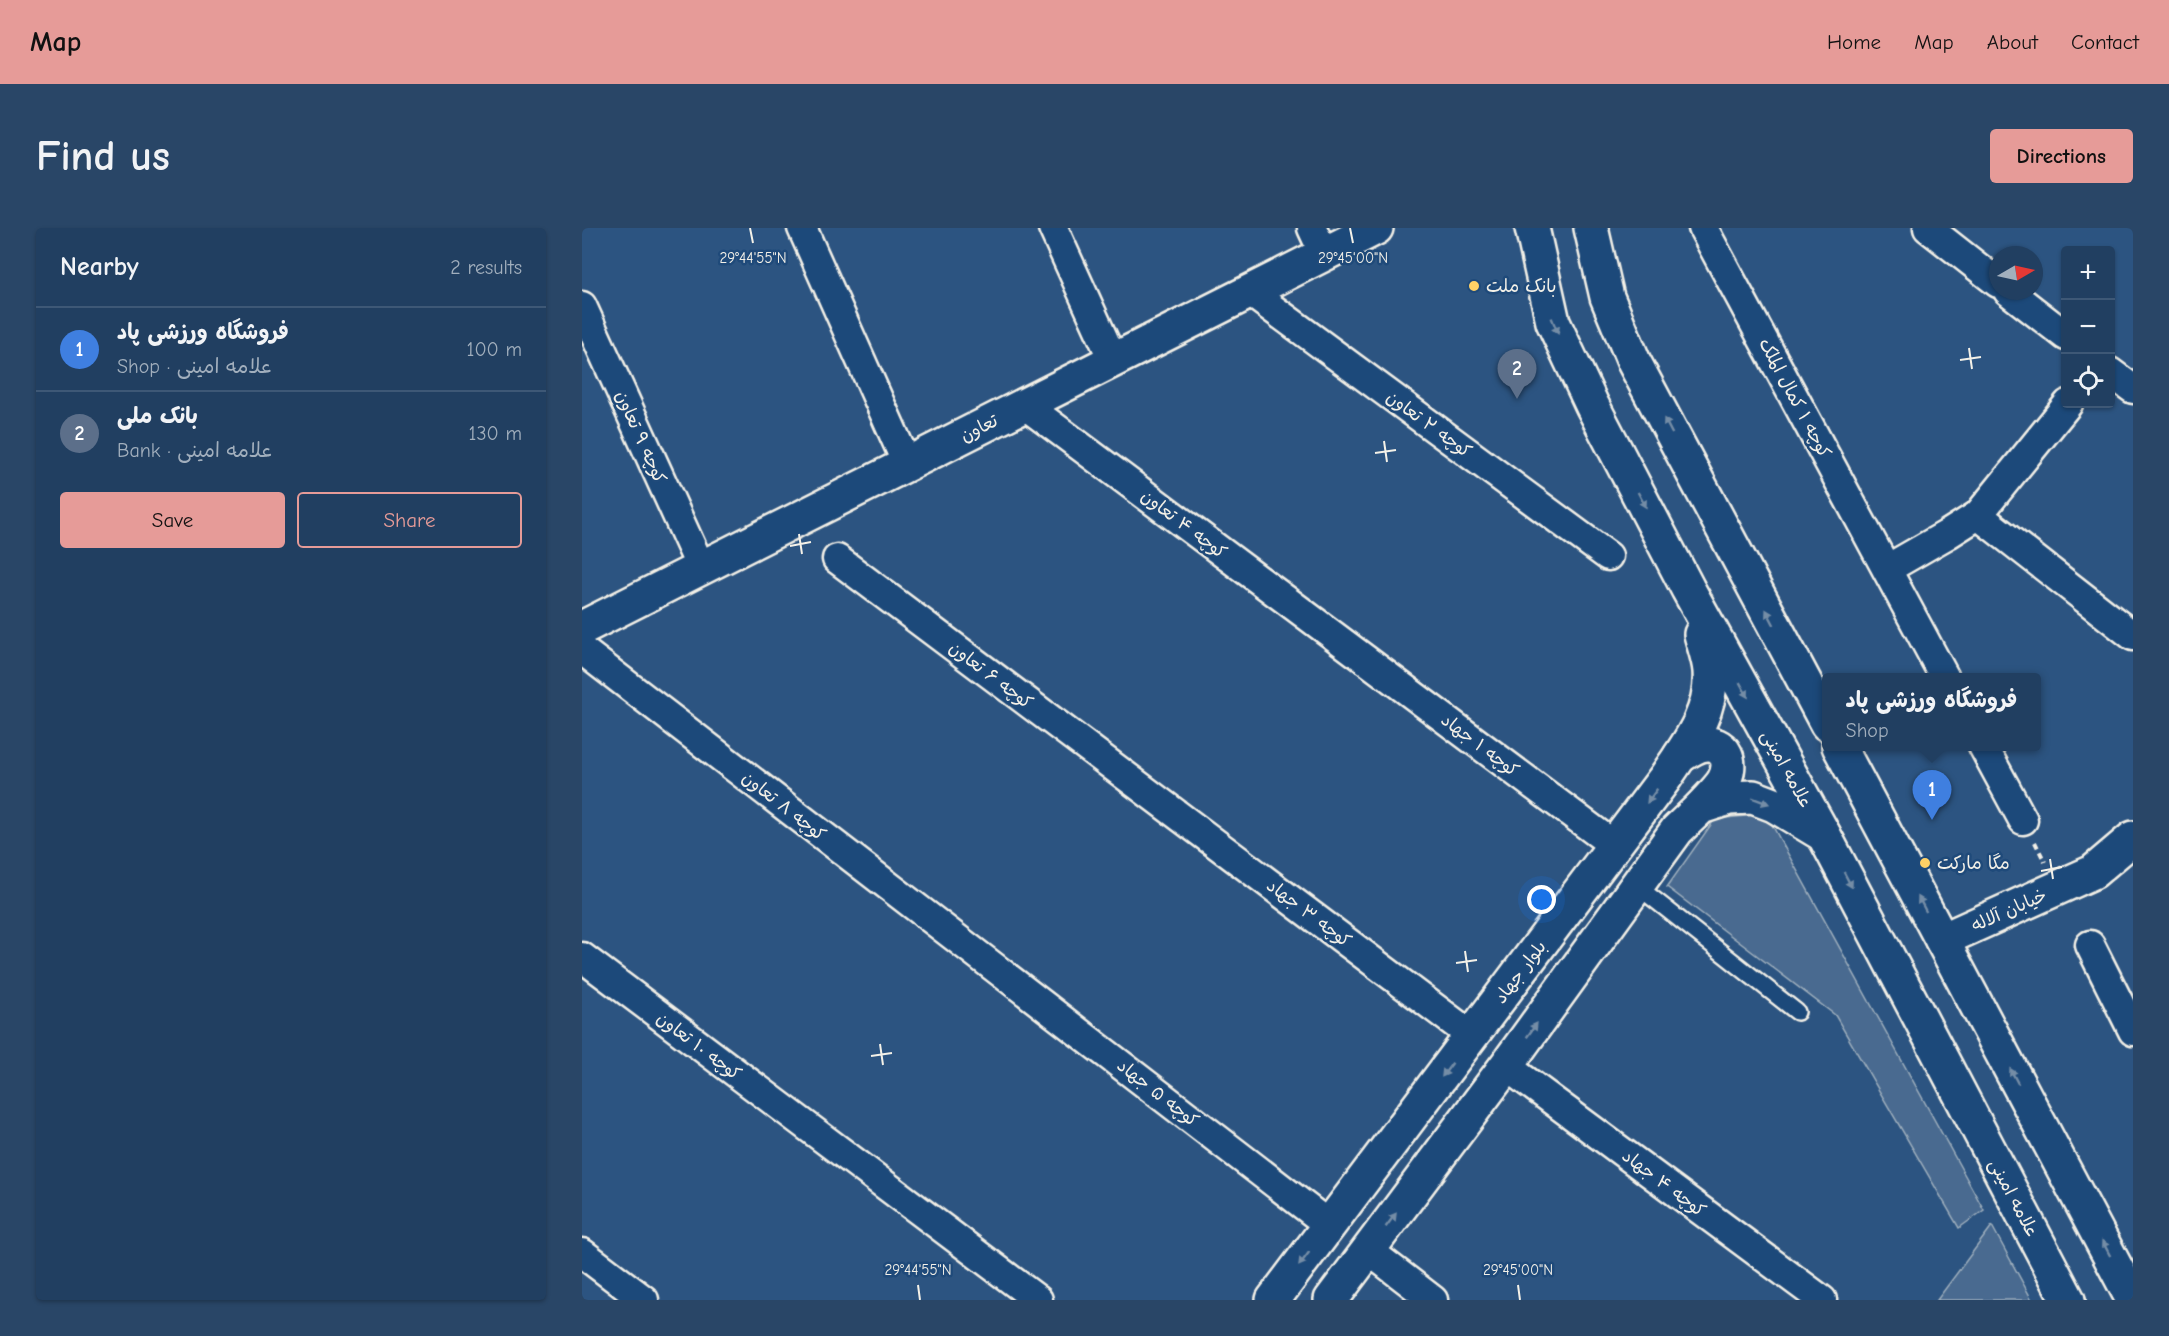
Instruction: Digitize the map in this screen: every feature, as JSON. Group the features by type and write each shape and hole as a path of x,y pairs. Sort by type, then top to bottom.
{"street":[{"path":"802,228 907,464"},
{"path":"1053,228 1113,360"},
{"name":"تعاون","path":"582,628 1250,292 1318,241 1376,228"},
{"path":"1591,228 1607,297 1634,362 1822,715"},
{"name":"کوچه ۱ کمال الملک","path":"1702,228 1942,673"},
{"name":"علامه امینی","path":"1528,231 1553,322 1592,405 1688,589 1824,834 2068,1300"},
{"path":"1944,233 1989,275"},
{"name":"کوچه ۲ تعاون","path":"1250,292 1608,556"},
{"path":"2020,300 2061,332"},
{"name":"کوچه ۹ تعاون","path":"582,306 701,568"},
{"path":"2115,376 2133,389"},
{"name":"کوچه ۴ تعاون","path":"1024,405 1344,644"},
{"path":"1887,569 1978,515 2065,408"},
{"path":"1978,515 2133,636"},
{"name":"کوچه ۶ تعاون","path":"837,559 1146,791"},
{"name":"بلوار جهاد","path":"1273,1300 1615,846 1702,722 1709,696 1710,669 1688,589"},
{"name":"کوچه ۱ جهاد","path":"1344,644 1615,846"},
{"name":"کوچه ۸ تعاون","path":"582,650 986,961"},
{"path":"1330,1300 1506,1066 1677,830 1723,782 1728,771 1728,759 1724,750 1711,745 1701,745 1680,756"},
{"path":"1841,751 2133,1300"},
{"path":"1985,751 2023,820"},
{"name":"کوچه ۳ جهاد","path":"1146,791 1472,1036"},
{"path":"1701,807 1729,798 1753,797 1774,805 1824,834"},
{"name":"خیابان آلاله","path":"1942,940 2093,872 2133,838"},
{"path":"2090,945 2133,1030"},
{"name":"کوچه ۱۰ تعاون","path":"582,957 1038,1300"},
{"name":"کوچه ۵ جهاد","path":"986,961 1329,1225"},
{"name":"کوچه ۴ جهاد","path":"1506,1066 1822,1300"},
{"path":"1368,1250 1433,1300"},
{"path":"582,1253 644,1300"}],"lane":[{"path":"1636,885 1797,1012"}],"path":[{"path":"2023,820 2059,887"}],"shaded area":[{"path":"1766,814 1984,1210 1959,1228 1835,1015 1667,887 1715,819"},
{"path":"1992,1226 2032,1300 1937,1300"}],"place":[{"name":"بانک ملت","path":"1474,286"},
{"name":"بانک ملی","path":"1517,399"},
{"name":"فروشگاه ورزشی پاد","path":"1932,820"},
{"name":"مگا مارکت","path":"1925,863"}]}
